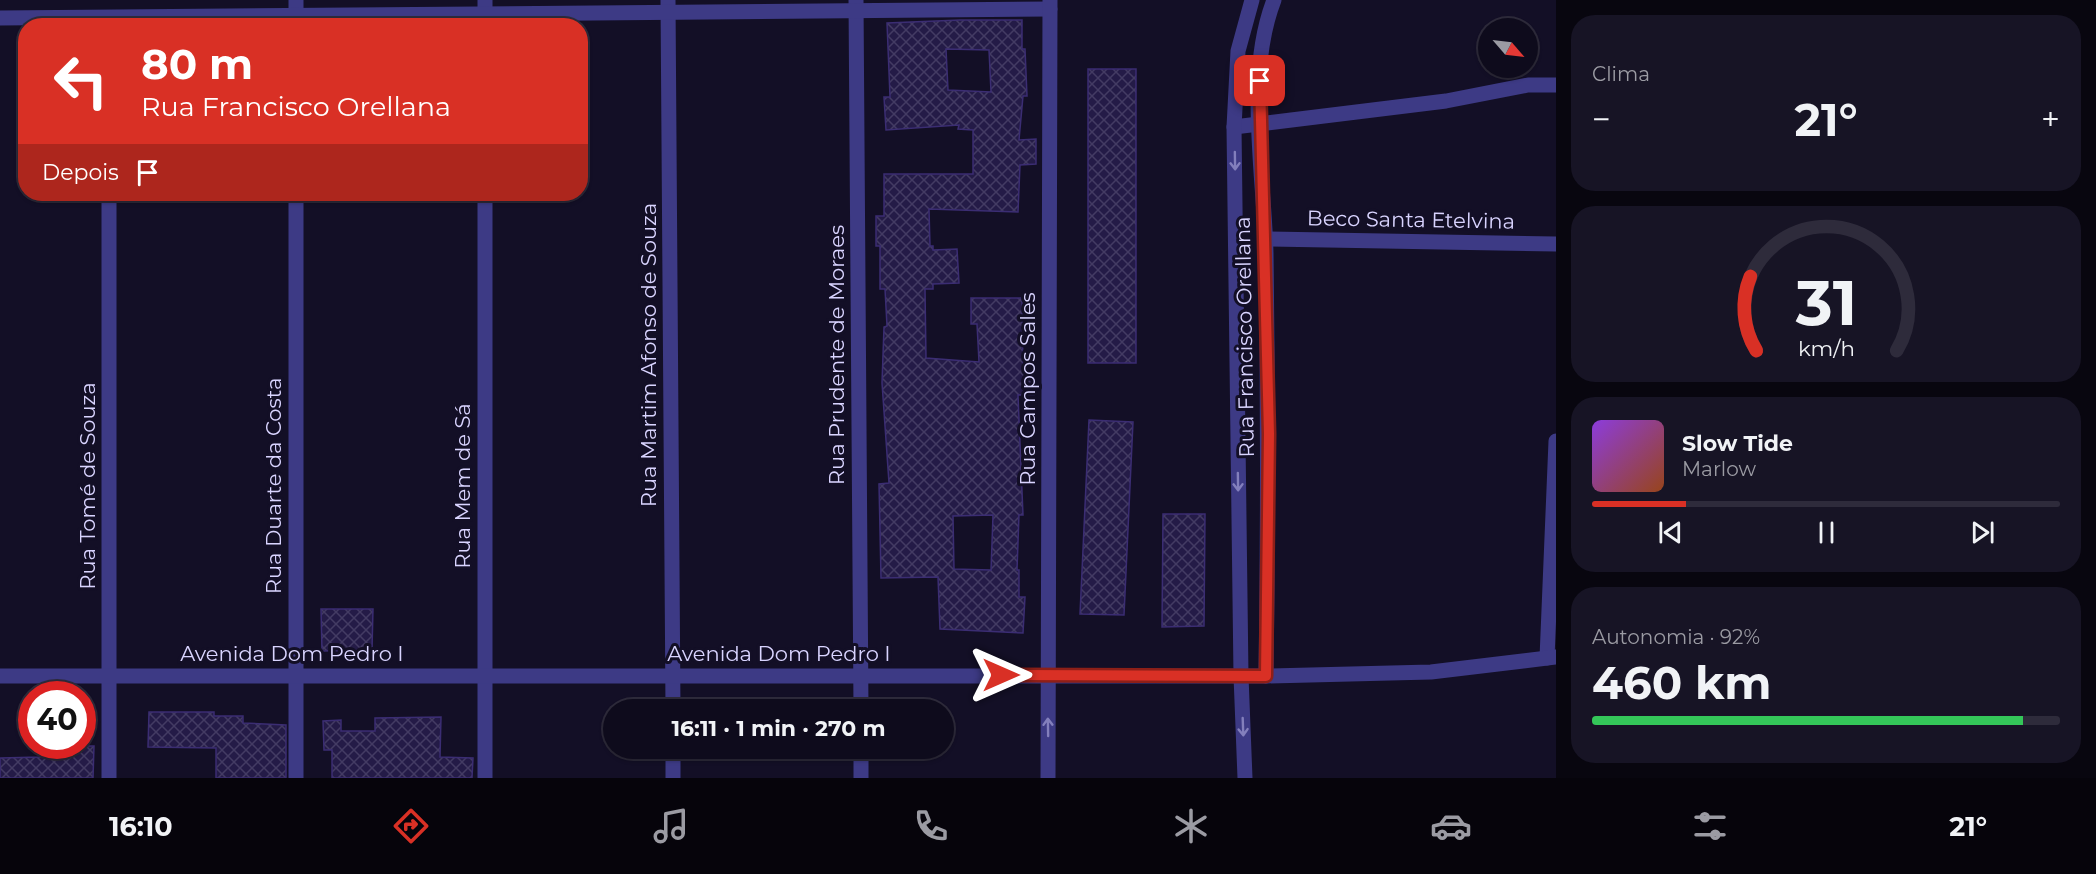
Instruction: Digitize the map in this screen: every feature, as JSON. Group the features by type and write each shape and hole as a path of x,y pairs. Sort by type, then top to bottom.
{"street":[{"name":"Rua Francisco Orellana","path":"1245,778 1241,676 1234,127 1237,60 1246,16 1252,0"},
{"name":"Rua Francisco Orellana","path":"1266,676 1269,434 1260,59 1266,20 1274,0"},
{"path":"190,18 296,14 485,13 668,6 1050,4"},
{"name":"Rua Campos Sales","path":"1048,778 1050,4"},
{"name":"Rua Prudente de Moraes","path":"856,5 861,699"},
{"name":"Rua Martim Afonso de Souza","path":"668,6 673,699"},
{"path":"1246,16 1266,20"},
{"path":"0,18 18,18"},
{"path":"1234,127 1446,101 1528,85 1556,85"},
{"name":"Rua Tomé de Souza","path":"109,201 109,778"},
{"name":"Rua Duarte da Costa","path":"296,201 296,778"},
{"name":"Rua Mem de Sá","path":"484,201 485,778"},
{"name":"Beco Santa Etelvina","path":"1265,239 1556,244"},
{"path":"1552,658 1556,441"},
{"name":"Avenida Dom Pedro I","path":"0,676 1266,676 1431,672 1552,658"},
{"path":"673,759 673,778"},
{"path":"861,759 861,778"}],"building":[{"path":"1022,20 1022,49 1025,49 1027,96 1023,96 1019,140 1036,139 1036,164 1020,165 1018,212 929,209 930,246 933,246 933,250 957,249 959,283 933,284 933,289 925,289 926,358 979,362 977,324 971,324 971,298 1022,298 1023,372 1034,372 1034,395 1018,395 1023,515 1019,515 1017,570 1019,570 1019,597 1025,597 1023,633 940,629 938,577 881,578 879,484 889,483 882,383 884,327 887,326 885,289 880,289 880,246 876,246 876,216 884,216 884,174 973,174 973,130 958,129 959,125 886,130 884,97 890,97 887,23","holes":["946,49 989,50 991,92 948,90","993,515 991,570 954,569 953,516"]},
{"path":"1088,69 1136,69 1136,363 1088,363"},
{"path":"1089,420 1133,422 1124,615 1080,614"},
{"path":"1163,514 1205,514 1204,626 1162,627"},
{"path":"321,609 373,609 372,650 322,651"},
{"path":"149,712 214,712 214,716 243,716 243,723 286,725 286,778 216,778 216,748 148,747"},
{"path":"441,717 440,757 473,758 472,778 332,778 332,750 324,750 323,721 341,720 341,731 375,731 375,718"},
{"path":"0,758 94,759 93,778 0,778"}],"route":[{"path":"1001,675 1266,676 1269,434 1260,81"}]}
